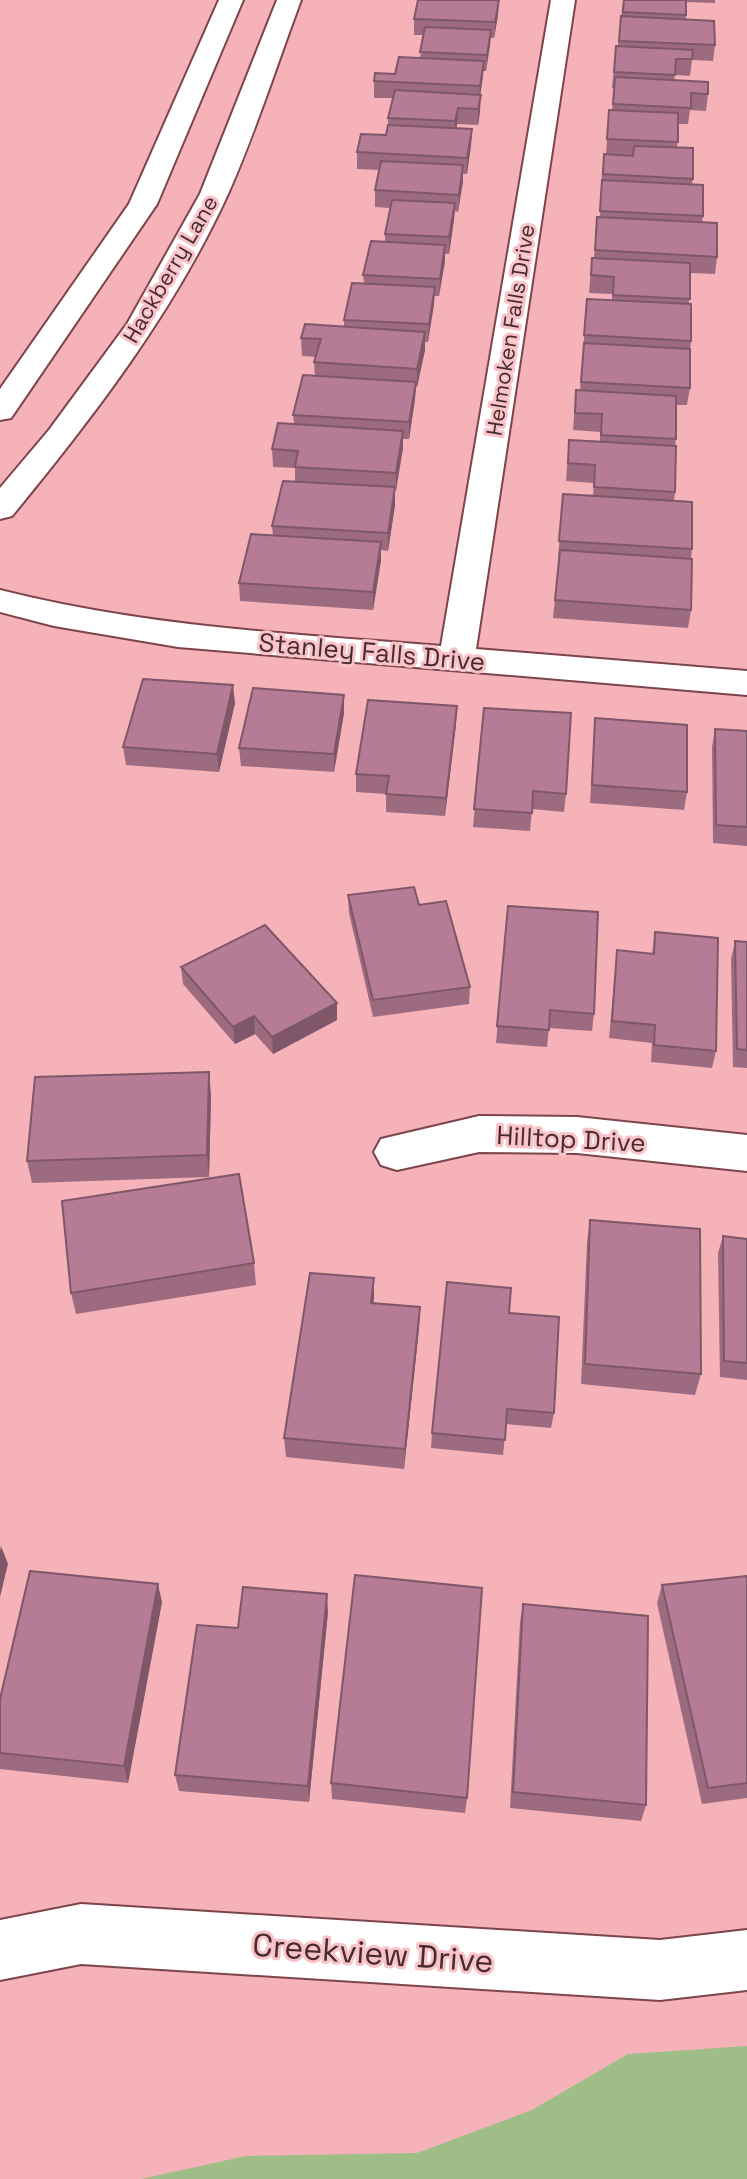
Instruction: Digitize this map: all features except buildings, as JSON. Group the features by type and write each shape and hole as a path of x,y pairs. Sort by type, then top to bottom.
{"street":[{"path":"0,411 143,204 231,0"},
{"name":"Hackberry Lane","path":"0,509 60,437 141,326 214,194 289,0"},
{"name":"Helmoken Falls Drive","path":"457,659 563,0"},
{"name":"Stanley Falls Drive","path":"0,601 54,615 178,636 747,683"},
{"name":"Hilltop Drive","path":"397,1152 479,1134 577,1135 747,1153"},
{"name":"Creekview Drive","path":"0,1950 81,1934 660,1970 747,1960"}],"green space":[{"path":"747,2046 747,2179 141,2179 246,2156 417,2153 532,2110 628,2054"}]}
